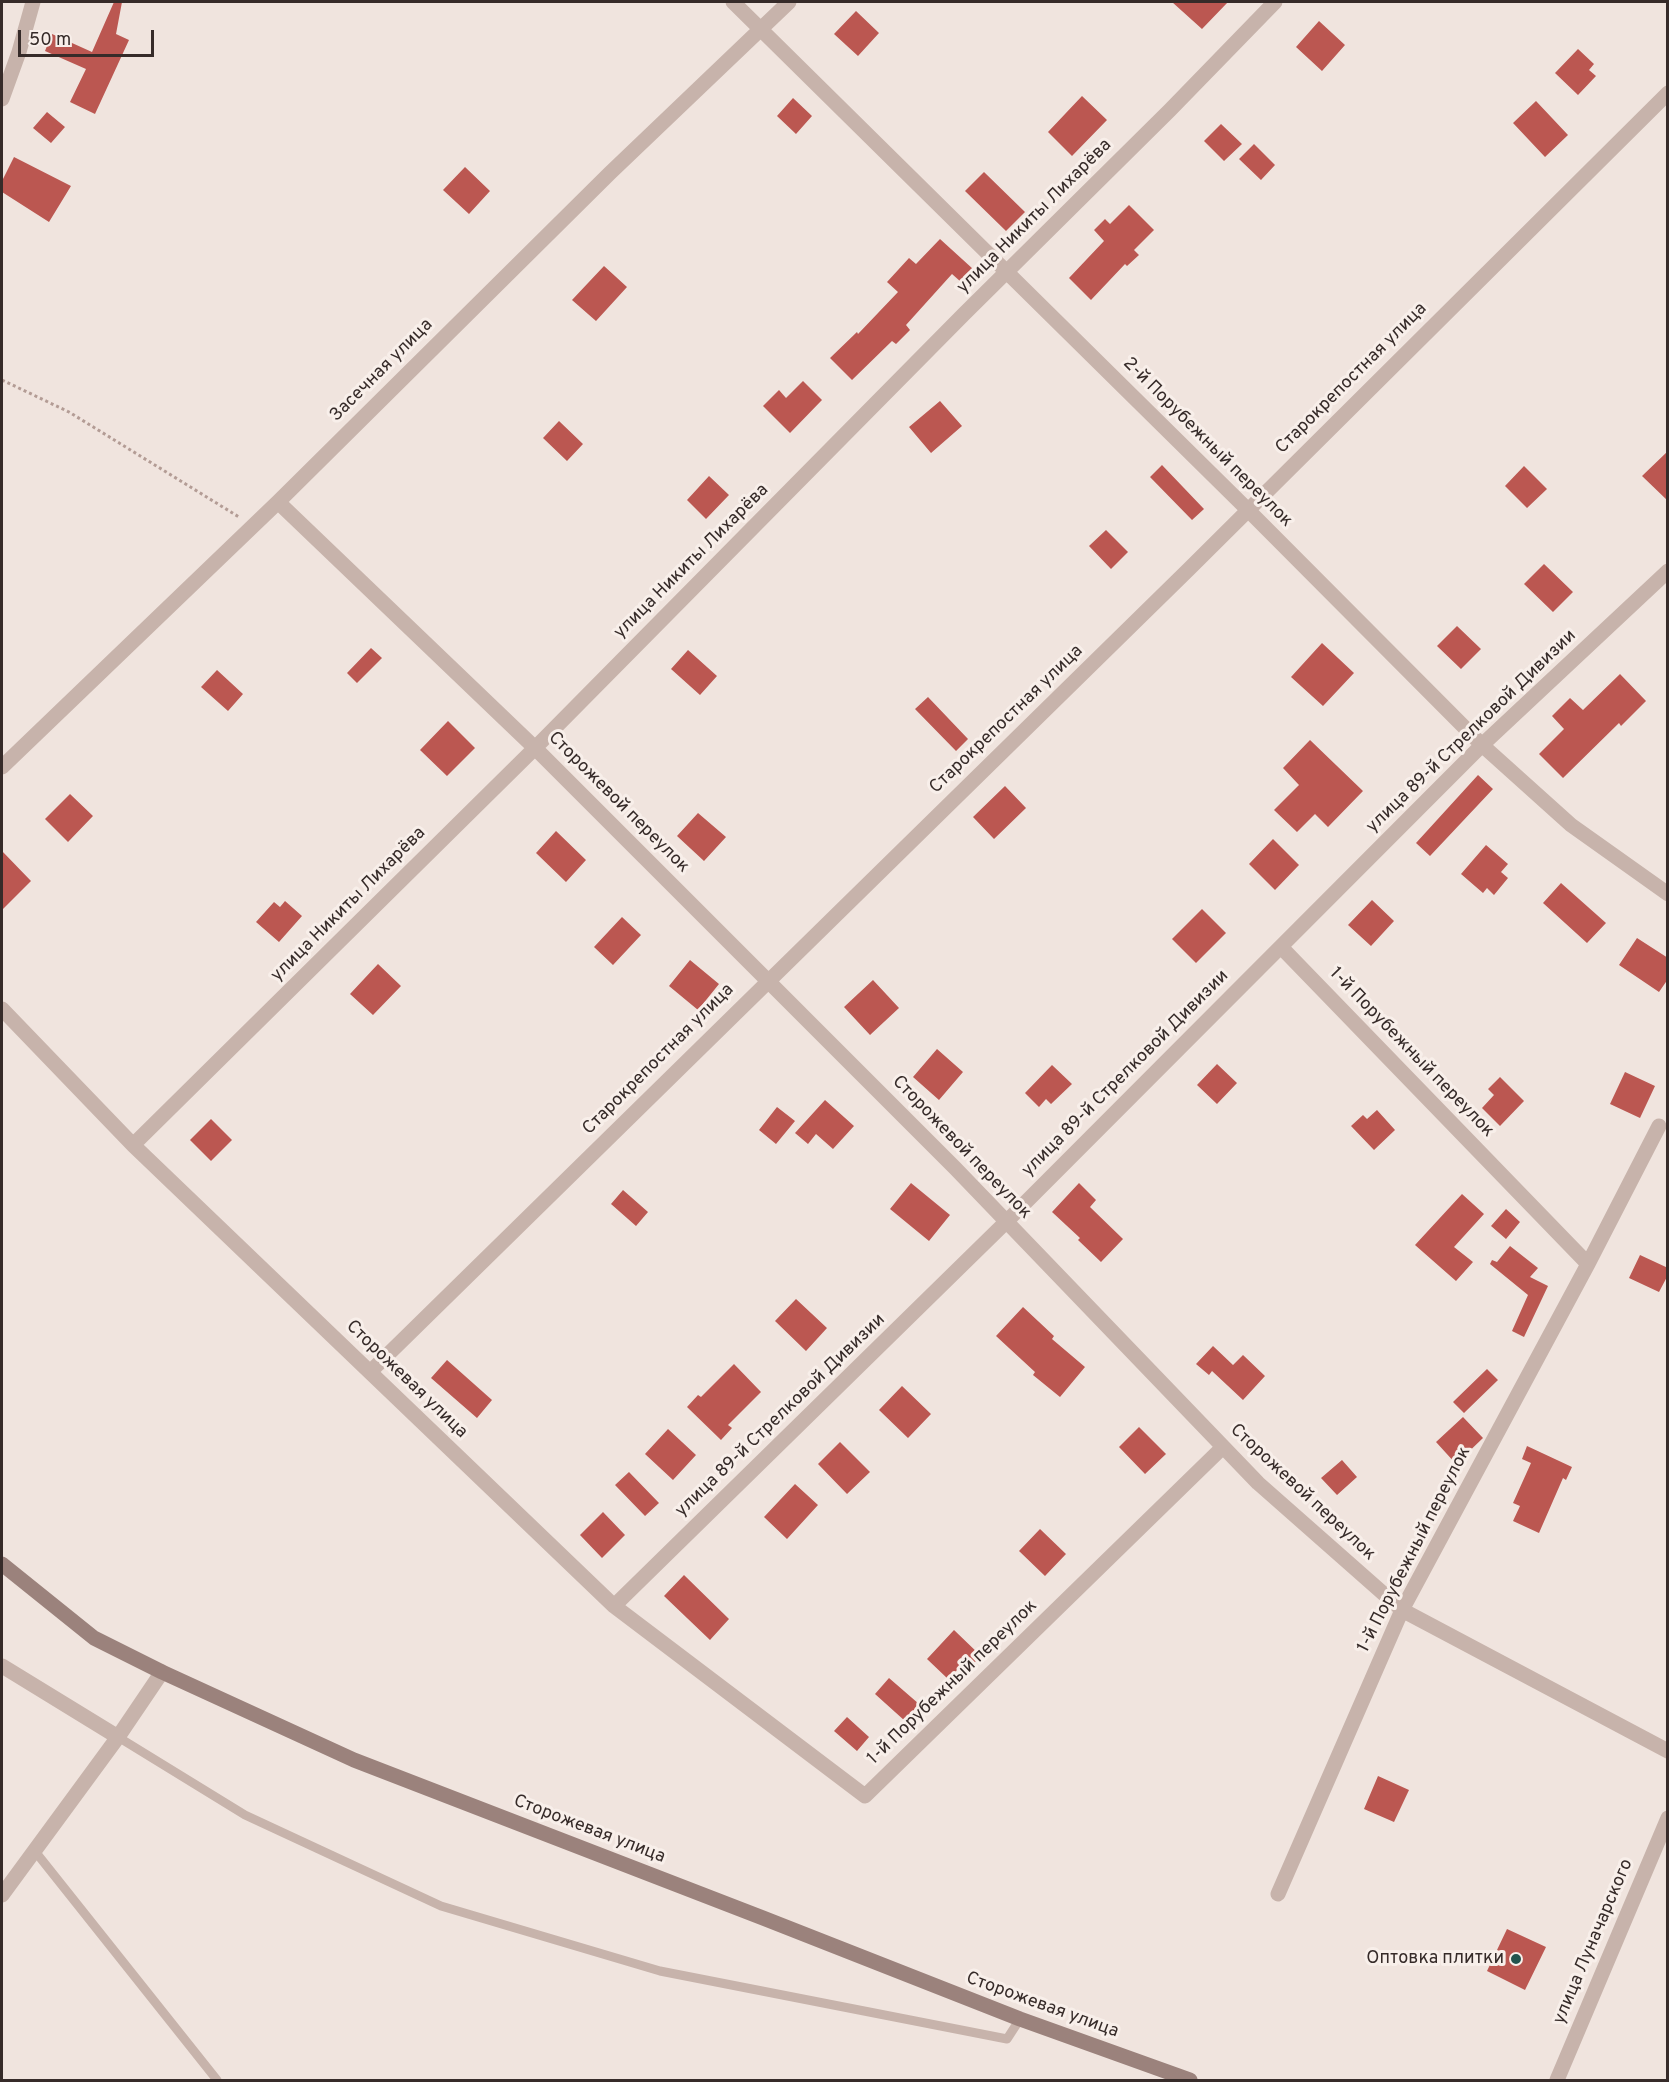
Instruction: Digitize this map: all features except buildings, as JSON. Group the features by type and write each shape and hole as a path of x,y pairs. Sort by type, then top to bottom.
{"main road":[{"name":"Сторожевая улица","path":"2,1564 94,1638 162,1672 354,1760 1020,2019 1190,2080"}],"street":[{"path":"2,99 19,52 33,2"},
{"name":"2-й Порубежный переулок","path":"733,2 1248,510 1482,745 1570,825 1668,894"},
{"name":"Засечная улица","path":"2,767 278,502 610,173 789,2"},
{"name":"улица Никиты Лихарёва","path":"133,1145 535,748 1275,2"},
{"name":"Старокрепостная улица","path":"370,1372 1248,510 1668,93"},
{"name":"Сторожевой переулок","path":"278,502 535,748 768,981 1006,1222 1258,1483 1402,1610 1668,1751"},
{"name":"улица 89-й Стрелковой Дивизии","path":"614,1606 1006,1222 1482,745 1668,571"},
{"name":"1-й Порубежный переулок","path":"1281,946 1588,1264"},
{"name":"Сторожевая улица","path":"2,1009 133,1145 614,1606 865,1796"},
{"name":"1-й Порубежный переулок","path":"1278,1894 1402,1610 1588,1264 1659,1126"},
{"name":"1-й Порубежный переулок","path":"865,1796 1222,1447"},
{"path":"2,1666 118,1737"},
{"path":"2,1895 118,1737 162,1672"},
{"name":"улица Луначарского","path":"1557,2080 1668,1818"}],"lane":[{"path":"118,1737 245,1815 441,1906 660,1971 984,2035 1007,2039 1020,2019"},
{"path":"34,1850 217,2080"}],"path":[{"path":"2,381 69,412 253,526"}],"place":[{"name":"Оптовка плитки","path":"1516,1959"}]}
